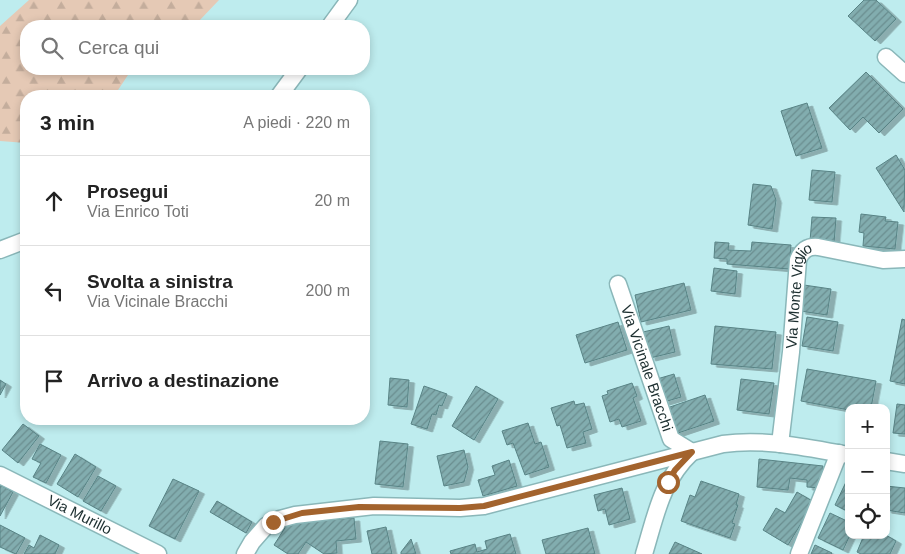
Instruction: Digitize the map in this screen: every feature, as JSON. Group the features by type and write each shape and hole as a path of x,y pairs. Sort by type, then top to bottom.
{"street":[{"path":"334,20 349,0"},
{"path":"886,57 905,74"},
{"path":"283,90 295,75"},
{"path":"0,250 20,242"},
{"name":"Via Monte Viglio","path":"780,444 800,255 808,248 818,247 883,260 905,259"},
{"name":"Via Vicinale Bracchi","path":"618,284 671,438 692,452"},
{"path":"245,554 252,542 266,526 280,519 295,515 374,506 460,508 484,506 733,442 780,444 844,454 798,554"},
{"path":"644,554 665,489 675,470 692,452"},
{"path":"890,462 905,464"},
{"name":"Via Murillo","path":"0,475 158,554"}],"green space":[{"path":"29,0 219,0 200,20 20,20 20,75 128,75 118,90 20,90 20,143 0,141 0,26"}],"building":[{"path":"864,0 876,0 896,19 875,41 848,16"},
{"path":"866,72 903,109 879,133 863,117 850,130 829,108"},
{"path":"807,103 822,148 796,156 781,111"},
{"path":"896,155 905,170 904,212 876,168"},
{"path":"812,170 835,172 832,202 809,200"},
{"path":"753,184 771,186 776,200 772,229 748,225"},
{"path":"861,214 886,217 885,221 898,222 895,249 863,246 864,233 859,232"},
{"path":"812,217 836,218 834,243 810,241"},
{"path":"715,242 729,243 728,250 751,251 752,242 791,245 789,269 727,264 727,259 714,258"},
{"path":"714,268 737,271 735,294 711,291"},
{"path":"684,283 691,310 641,322 635,295"},
{"path":"804,285 831,289 827,315 800,311"},
{"path":"807,317 838,322 833,351 802,346"},
{"path":"902,319 905,320 905,384 890,381"},
{"path":"618,322 627,350 585,363 576,335"},
{"path":"669,326 675,352 650,358 643,332"},
{"path":"715,326 776,332 772,369 711,364"},
{"path":"807,369 876,381 872,404 845,404 845,409 801,401"},
{"path":"674,374 681,397 664,402 657,379"},
{"path":"390,378 409,380 407,407 388,405"},
{"path":"741,379 774,383 769,414 737,410"},
{"path":"0,380 6,384 0,395"},
{"path":"632,383 637,396 633,398 641,421 622,427 619,419 610,422 602,396 608,394 607,391"},
{"path":"424,386 447,394 442,406 439,405 436,415 432,414 427,429 411,424"},
{"path":"476,386 498,399 474,440 452,426"},
{"path":"705,395 714,421 675,434 667,408"},
{"path":"574,401 575,405 584,403 592,429 583,432 586,443 567,448 560,425 557,426 551,408"},
{"path":"897,404 905,405 905,434 893,433"},
{"path":"528,423 535,444 541,442 549,467 525,475 513,443 507,445 502,431"},
{"path":"22,425 39,436 18,463 2,450"},
{"path":"380,441 408,444 403,487 375,484"},
{"path":"40,444 61,455 46,483 33,477 41,463 32,459"},
{"path":"464,450 468,467 464,482 444,486 437,456"},
{"path":"75,454 96,467 78,497 57,484"},
{"path":"759,459 823,466 821,488 807,487 807,480 790,478 788,490 757,487"},
{"path":"509,460 517,486 483,496 478,480 495,475 492,466"},
{"path":"98,476 116,486 101,511 83,501"},
{"path":"173,479 199,491 175,539 149,526"},
{"path":"701,481 739,494 736,505 738,505 732,523 735,524 730,538 681,521 690,495 695,497"},
{"path":"845,484 845,510 835,505"},
{"path":"0,485 13,492 0,516"},
{"path":"890,486 905,488 905,513 890,511"},
{"path":"622,488 630,519 609,525 605,509 598,511 594,495"},
{"path":"797,492 814,502 788,545 763,530 776,508 785,513"},
{"path":"217,501 252,522 246,533 210,512"},
{"path":"830,513 845,520 845,539 848,539 843,550 818,538"},
{"path":"354,518 356,539 336,541 337,553 324,554 306,542 298,554 288,554 274,545 288,523"},
{"path":"0,525 25,538 16,554 0,547"},
{"path":"386,527 392,554 372,554 367,531"},
{"path":"588,528 595,554 546,554 542,540"},
{"path":"510,534 516,554 451,554 450,551 475,544 477,552 487,549 485,541"},
{"path":"40,535 59,545 55,554 24,554 29,545 34,548"},
{"path":"890,537 896,541 890,554 861,554 857,552 862,539 890,539"},
{"path":"411,539 416,554 401,554 401,552"},
{"path":"675,542 702,554 669,554"},
{"path":"815,545 832,553 811,554"}],"route":[{"path":"273,522 302,513 359,507 471,508 484,506 692,452 675,470 668,482"}]}
